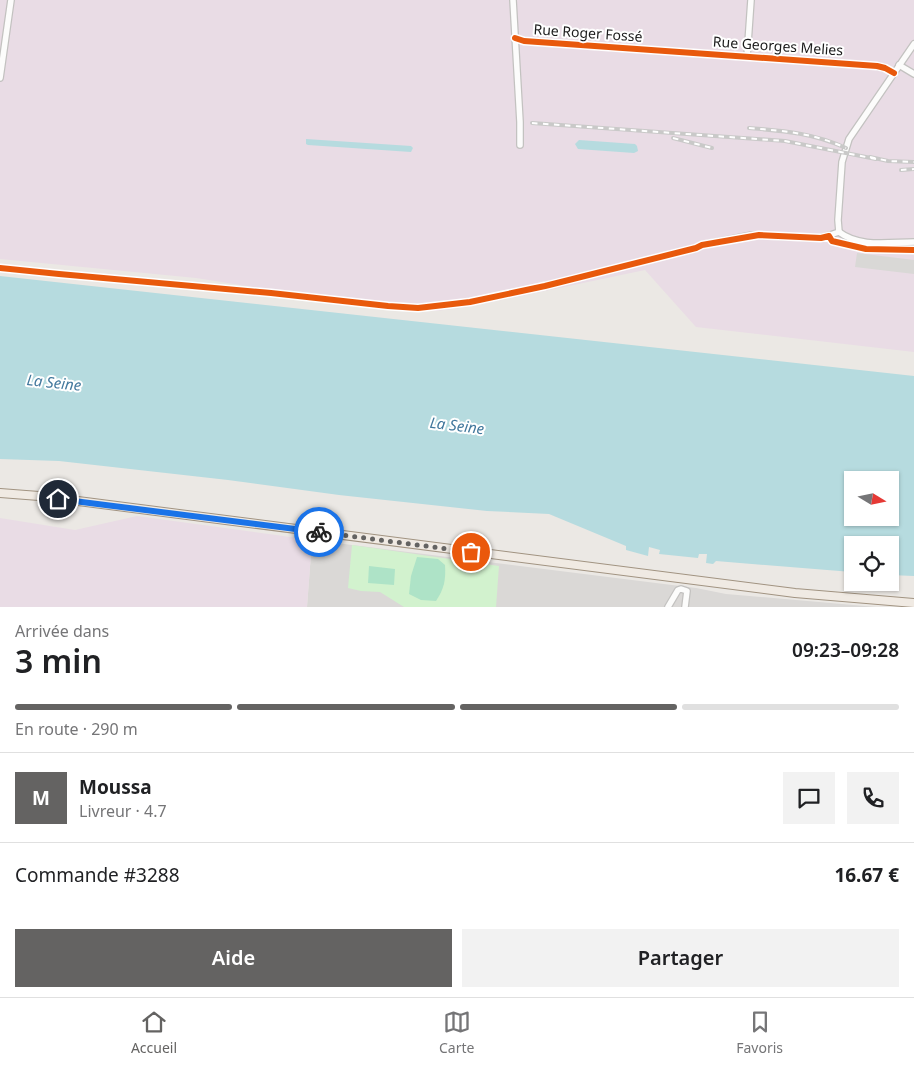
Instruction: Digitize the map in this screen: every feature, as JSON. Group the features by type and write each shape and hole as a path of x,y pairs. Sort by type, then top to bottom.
{"main road":[{"path":"0,493 88,502 785,592 914,604"}],"street":[{"path":"0,78 11,0"},
{"path":"513,0 520,145"},
{"path":"747,57 751,0"},
{"name":"Rue Roger Fossé","path":"515,38 524,41 658,50"},
{"path":"914,44 853,133 846,148 842,162 838,220 840,232 854,241 914,242"},
{"name":"Rue Georges Melies","path":"658,50 877,66 894,73"},
{"path":"899,65 914,74"},
{"path":"696,248 702,245 752,235 821,238 840,232"},
{"path":"668,607 678,590 685,589 687,593 685,607"}],"shaded area":[{"path":"0,0 914,0 914,352 696,327 645,270 468,307 436,311 403,311 196,278 0,259"},
{"path":"857,253 914,260 914,274 855,267"},
{"path":"137,516 312,540 307,607 0,607 0,518 75,530"},
{"path":"312,540 696,588 726,594 876,607 307,607"}],"green space":[{"path":"352,545 499,566 496,607 404,607 380,592 348,588"},
{"path":"417,557 438,559 445,565 444,584 436,601 421,600 409,594 411,576"},
{"path":"369,566 395,569 394,585 368,583"}],"water":[{"path":"306,139 411,146 413,148 411,152 308,145 306,144"},
{"path":"579,140 635,144 638,151 634,153 578,149 575,144"},
{"name":"La Seine","path":"0,276 914,376 914,576 899,575 899,536 844,536 844,571 716,561 713,564 706,563 707,554 699,554 698,558 659,554 660,550 649,547 648,556 626,550 626,546 549,514 487,511 339,495 228,480 59,461 0,459"}],"railway":[{"path":"532,123 785,141 876,159"},
{"path":"749,128 810,136 846,148"},
{"path":"673,138 712,148"},
{"path":"870,157 888,161 914,162"},
{"path":"901,170 914,169"}],"cycle path":[{"path":"515,38 524,41 877,66 894,73"},
{"path":"0,268 418,308 470,302 545,286 702,245 759,235 821,238 829,236 832,241 866,249 914,250"}],"way so far":[{"path":"319,532 471,552"}],"route":[{"path":"58,499 319,532"}]}
